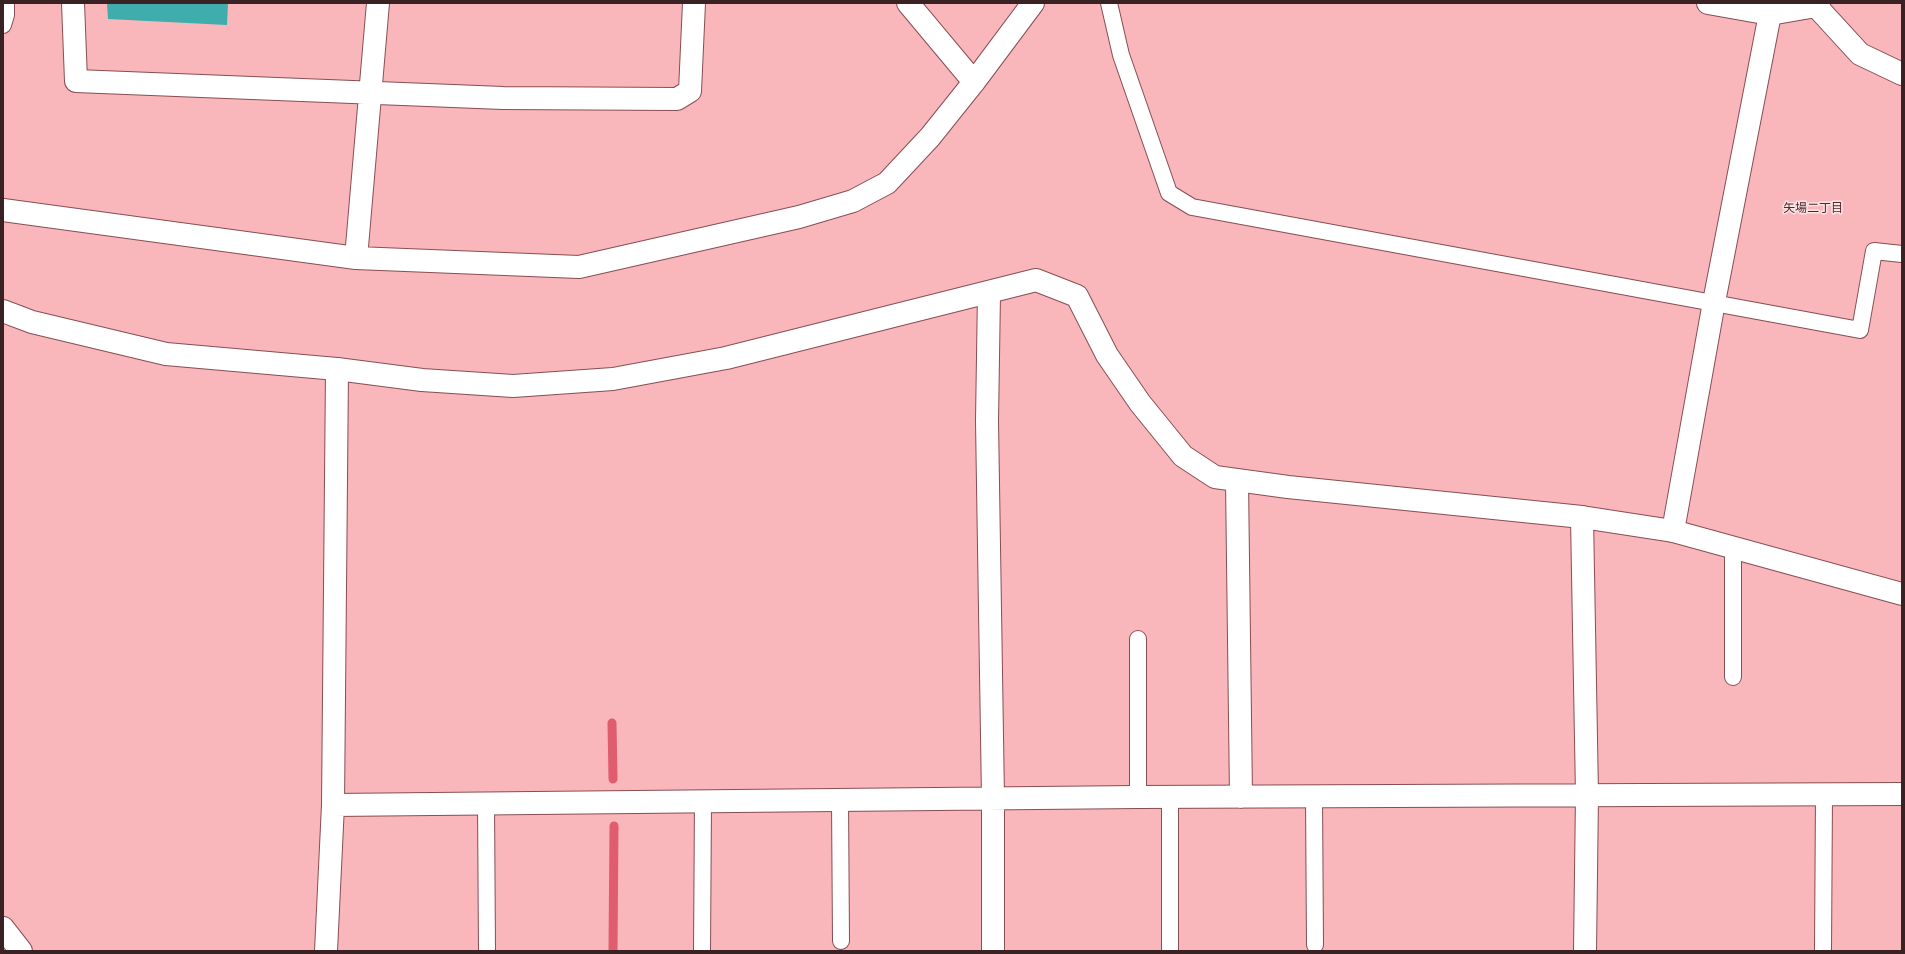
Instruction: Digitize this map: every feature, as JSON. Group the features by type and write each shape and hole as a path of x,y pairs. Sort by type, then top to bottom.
{"street":[{"path":"73,3 76,81 371,94 503,98 676,98 690,91 694,3"},
{"path":"356,258 378,3"},
{"path":"908,3 974,82"},
{"path":"3,210 356,258 579,267 799,217 853,201 887,183 930,137 974,82 1032,3"},
{"path":"1708,3 1770,14 1818,4 1860,54 1902,74"},
{"path":"1673,531 1714,302 1770,14"},
{"path":"3,311 32,322 166,354 337,369 422,380 513,386 613,379 726,358 1036,280 1077,296 1107,355 1140,404 1183,456 1215,478 1582,517 1673,531 1902,594"},
{"path":"989,293 987,422 993,798 993,951"},
{"path":"326,951 333,806 337,369"},
{"path":"1237,481 1241,797"},
{"path":"1582,517 1587,795 1586,951"},
{"path":"333,806 993,798 1902,794"},
{"path":"3,928 21,951"}],"lane":[{"path":"3,25 6,15 6,3"},
{"path":"1109,3 1121,55 1169,193 1192,207 1860,330 1874,251 1902,254"},
{"path":"1733,548 1734,677"},
{"path":"1138,639 1138,797"},
{"path":"1823,950 1824,794"},
{"path":"1170,797 1170,951"},
{"path":"1314,797 1315,945"},
{"path":"840,800 840,940"},
{"path":"702,951 703,801"},
{"path":"486,804 487,951"}],"building":[{"path":"107,3 228,3 227,25 108,19"}],"waterway":[{"path":"612,723 613,779"},
{"path":"613,951 614,826"}],"district":[{"name":"矢場二丁目","path":"1813,208"}]}
